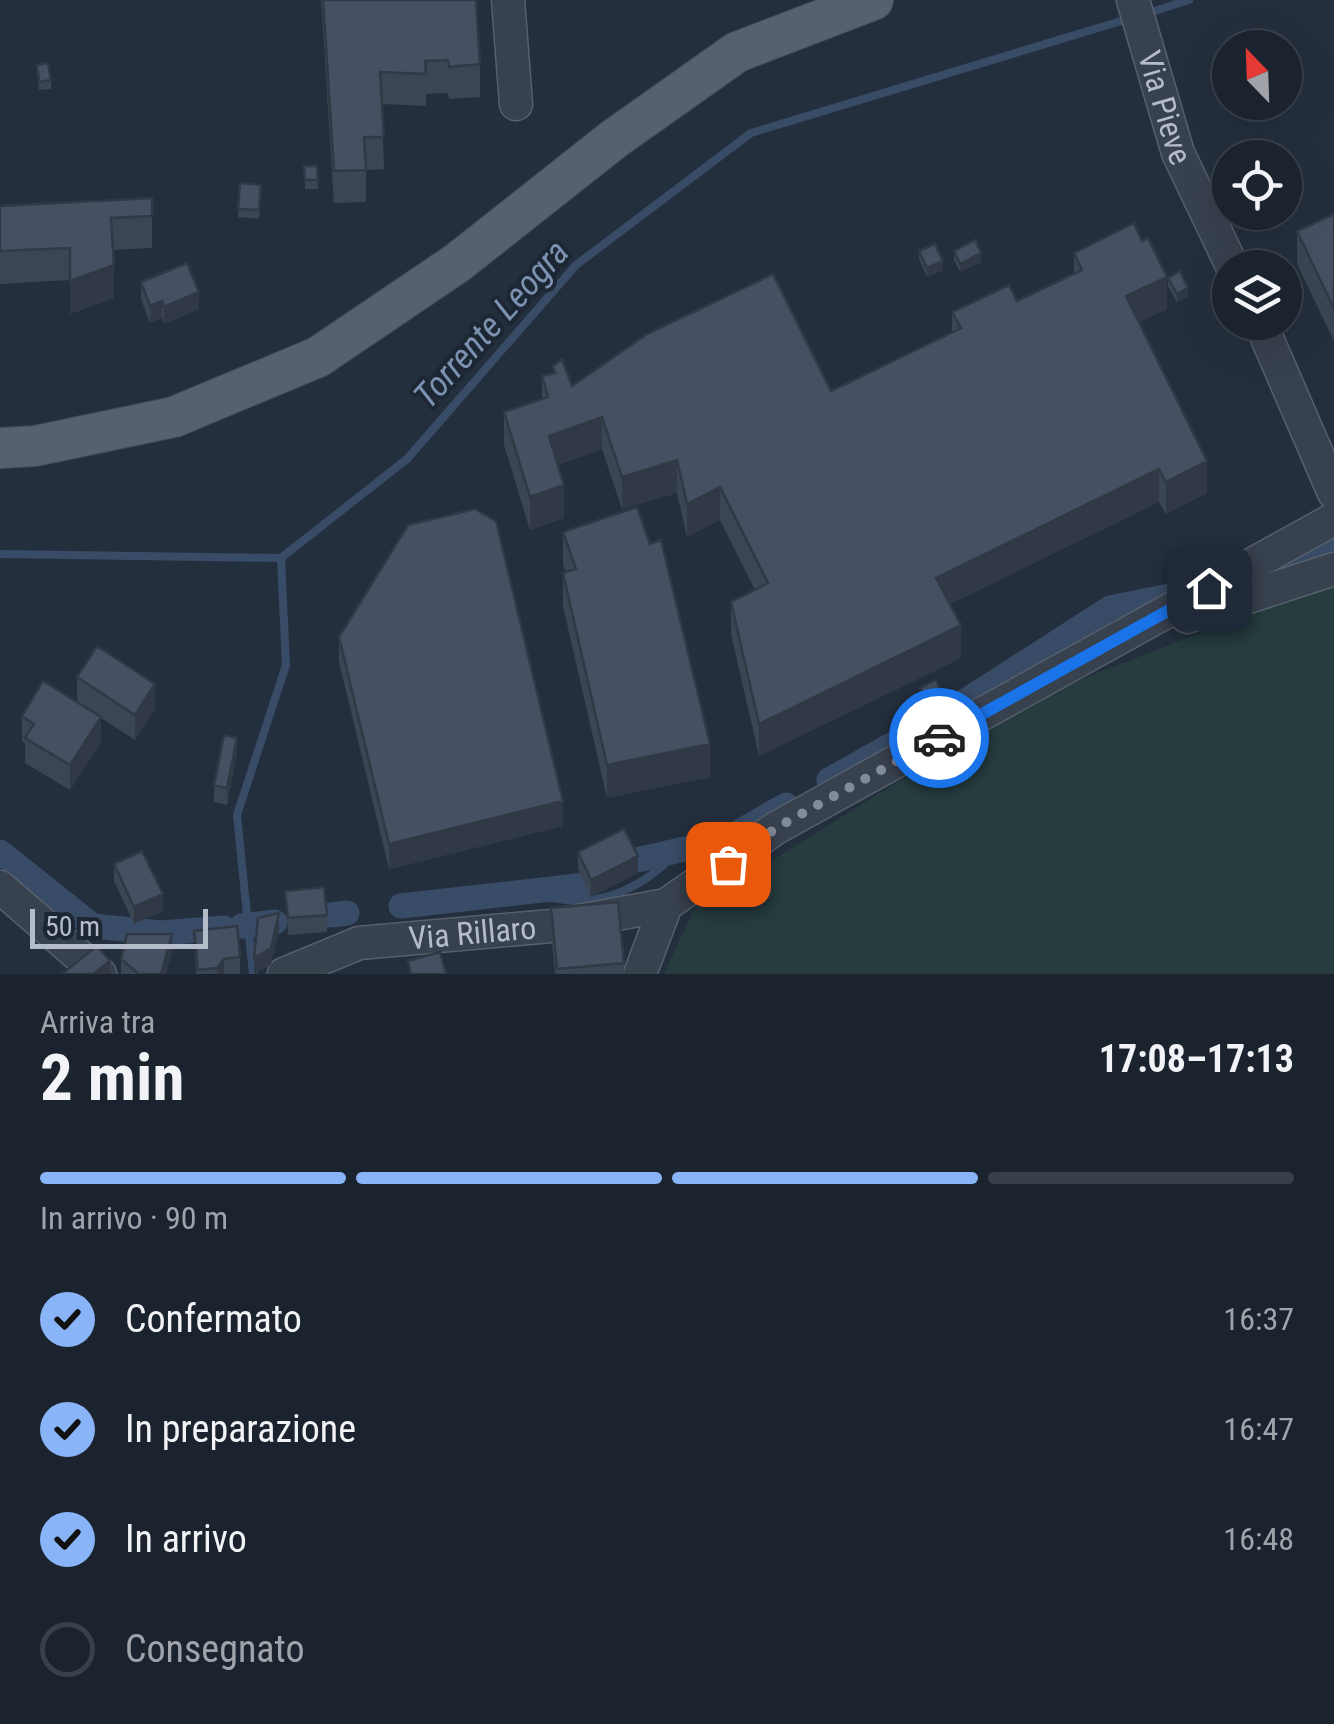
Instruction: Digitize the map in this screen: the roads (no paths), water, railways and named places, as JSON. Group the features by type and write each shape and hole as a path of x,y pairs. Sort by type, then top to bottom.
{"main road":[{"path":"0,448 35,446 174,416 318,357 457,263 614,139 737,52 873,0"}],"street":[{"path":"508,0 516,104"},
{"name":"Via Pieve","path":"1133,0 1158,96 1178,153 1224,250"},
{"path":"1268,340 1334,493"},
{"path":"640,974 666,905 776,828 1334,519"},
{"path":"1108,645 1334,569"},
{"path":"0,888 100,974"},
{"name":"Via Rillaro","path":"284,974 359,943 552,926 666,905"}],"waterway":[{"name":"Torrente Leogra","path":"1145,14 1189,0"},
{"name":"Torrente Leogra","path":"0,554 281,558 407,459 576,265 751,133 1131,18"},
{"path":"1286,571 1334,550"},
{"path":"253,974 237,815 286,665 281,558"},
{"path":"829,780 936,720 1110,608 1189,592"},
{"path":"632,861 725,840 786,805"},
{"path":"530,891 572,900 610,896 646,878 679,850"},
{"path":"0,852 93,926 161,933 224,928"},
{"path":"401,906 586,885"},
{"path":"330,915 347,913"},
{"path":"242,926 275,922"}]}
